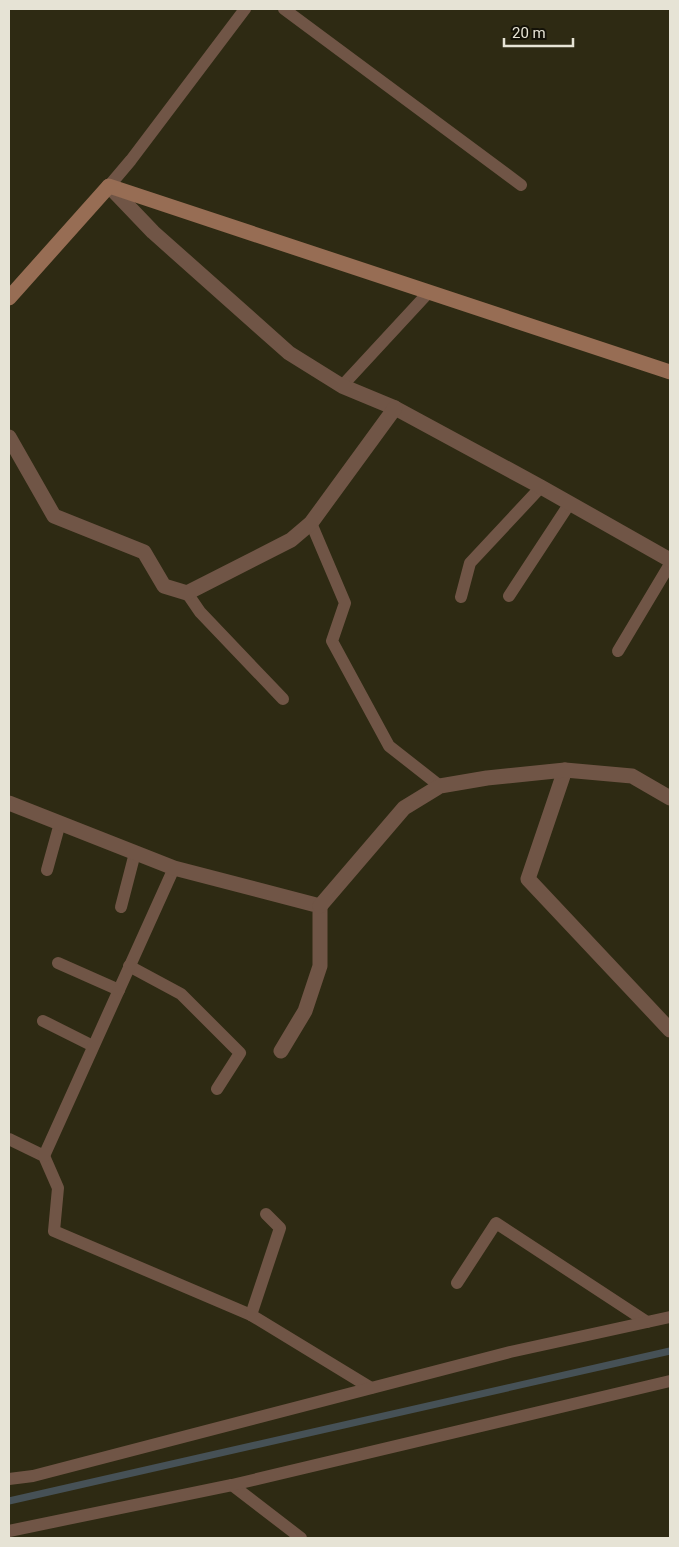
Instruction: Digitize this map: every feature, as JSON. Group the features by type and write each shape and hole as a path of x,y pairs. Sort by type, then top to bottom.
{"street":[{"path":"109,186 670,372"},
{"path":"9,298 109,186"},
{"path":"109,186 153,232 289,353 342,386 396,408 670,560"},
{"path":"9,436 54,516 144,552 164,586 187,593 290,540 311,523 396,408"},
{"path":"565,770 528,879 670,1030"},
{"path":"280,1051 305,1011 320,966 320,906 404,808 440,786 487,778 565,770 632,776 670,798"},
{"path":"9,803 174,868 320,906"}],"lane":[{"path":"109,186 131,160 245,9"},
{"path":"284,9 521,185"},
{"path":"342,386 429,292"},
{"path":"461,598 470,563 541,487"},
{"path":"510,596 570,503"},
{"path":"311,523 345,603 332,641 389,746 440,786"},
{"path":"618,651 670,564"},
{"path":"187,593 200,612 283,699"},
{"path":"47,870 60,823"},
{"path":"121,907 135,853"},
{"path":"44,1156 174,868"},
{"path":"58,963 119,990"},
{"path":"129,966 182,994 240,1053 217,1089"},
{"path":"43,1021 93,1046"},
{"path":"9,1139 44,1156 58,1188 54,1230 251,1315 371,1388"},
{"path":"251,1315 280,1228 266,1214"},
{"path":"457,1283 496,1223 647,1322"},
{"path":"9,1479 33,1476 510,1352 670,1317"},
{"path":"9,1531 232,1486 670,1381"},
{"path":"232,1486 301,1538"}],"waterway":[{"path":"9,1501 670,1351"}]}
